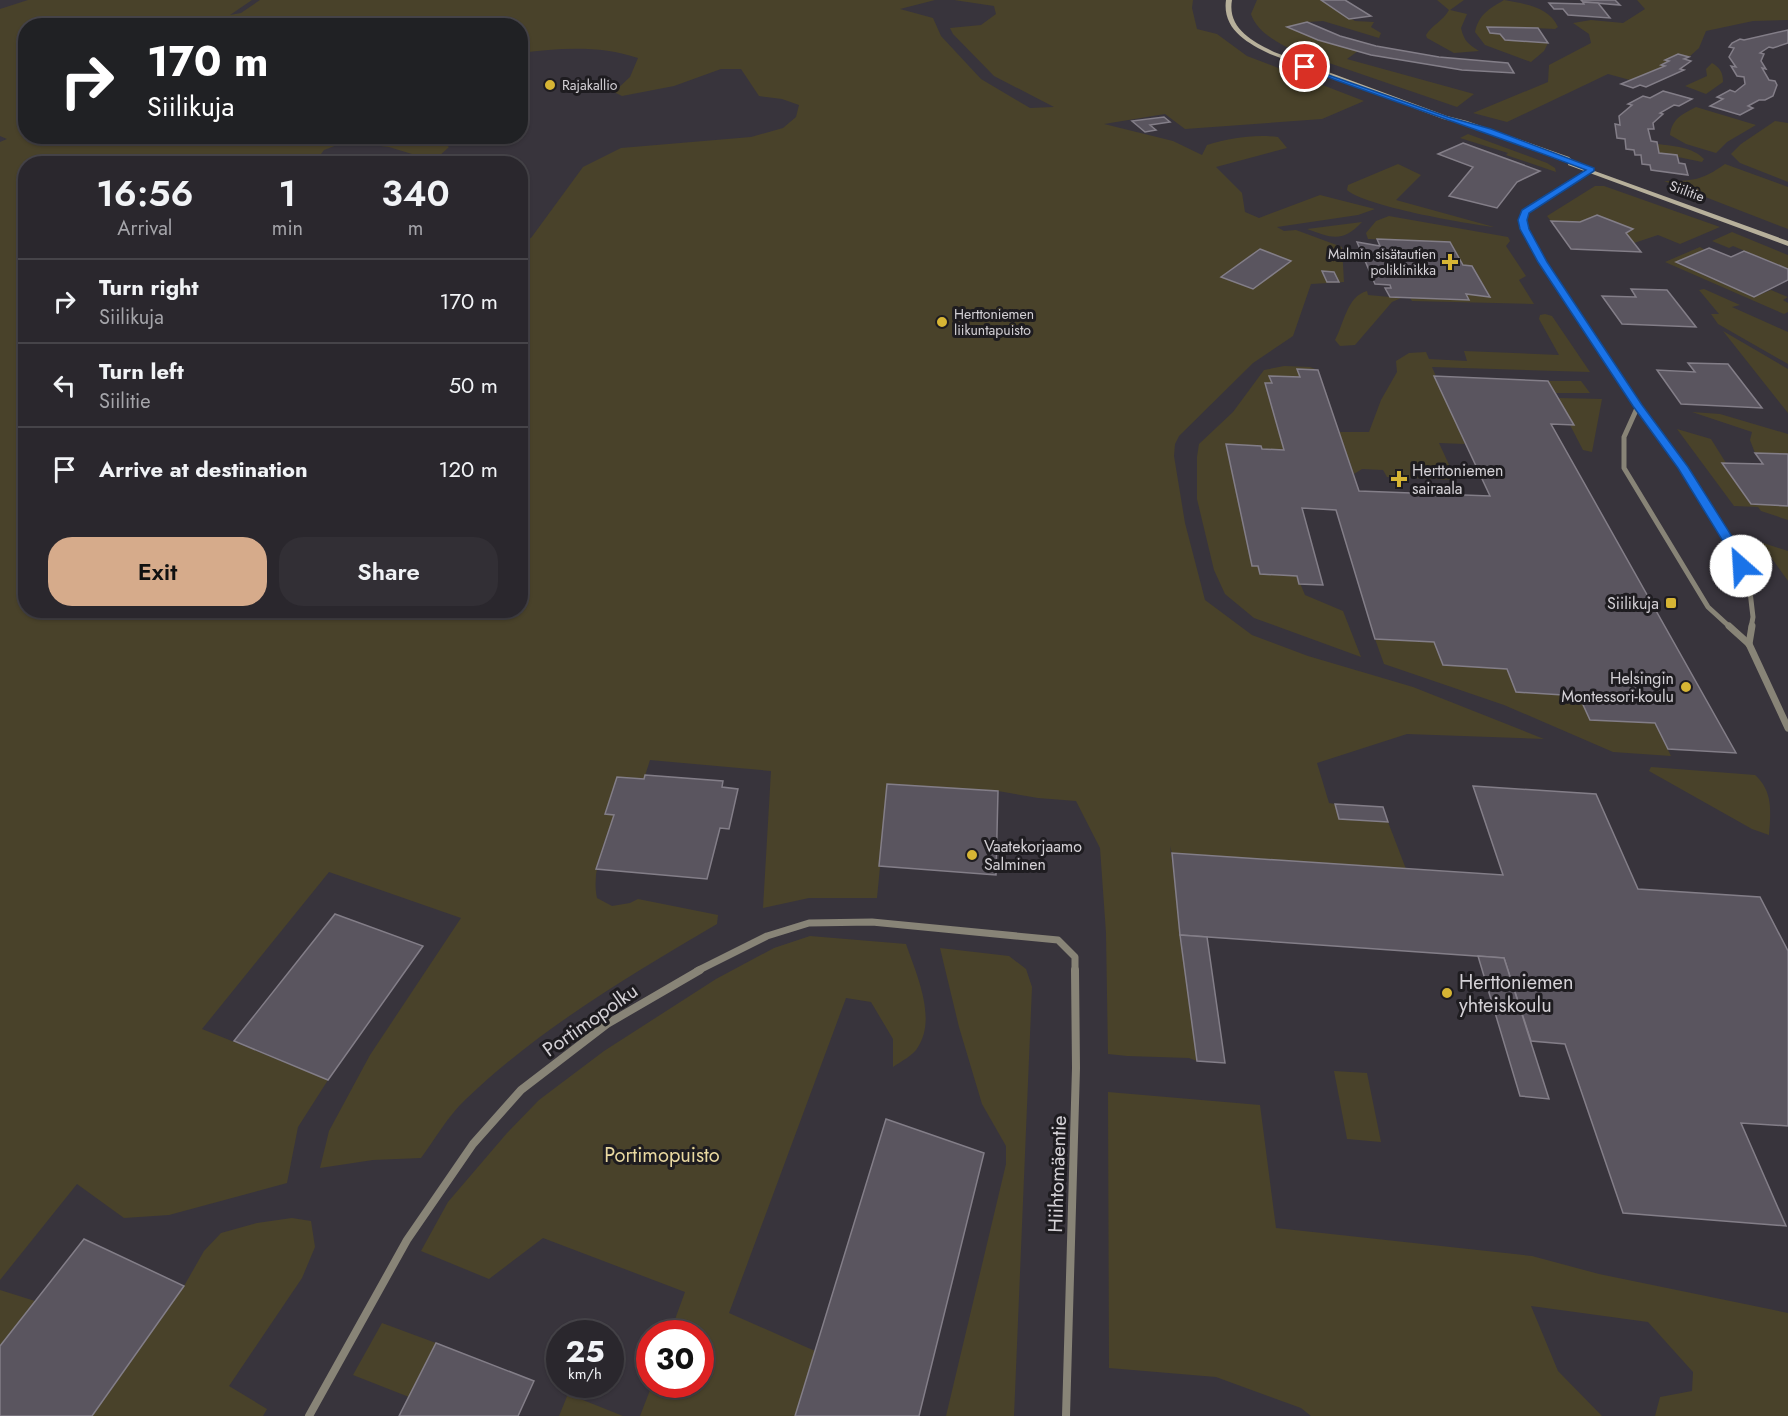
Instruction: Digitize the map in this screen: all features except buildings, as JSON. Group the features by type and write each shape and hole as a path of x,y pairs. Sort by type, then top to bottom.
{"street":[{"name":"Siilitie","path":"1229,0 1227,8 1230,21 1241,35 1257,46 1287,60 1445,118 1457,125 1548,158 1592,170 1788,244"},
{"path":"1592,170 1525,212 1522,220 1524,229 1542,262 1638,406 1682,467 1732,546 1749,583 1753,617 1749,644"},
{"path":"1638,406 1624,437 1624,468 1708,606 1749,644 1788,728"},
{"name":"Portimopolku","path":"309,1416 407,1240 473,1144 521,1090 607,1024 700,969 767,936 809,923 872,922 1058,940"},
{"name":"Hiihtomäentie","path":"1058,940 1075,957 1076,1068 1066,1416"}],"green space":[{"path":"28,0 252,0 230,15 241,13 260,0 935,0 900,9 933,18 941,36 981,79 1030,108 1054,107 994,76 953,34 950,28 981,25 996,14 994,6 954,0 1193,0 1192,8 1197,29 1217,34 1247,56 1364,101 1322,119 1185,129 1165,114 1104,124 1173,141 1202,155 1207,145 1224,140 1251,136 1278,137 1287,148 1216,167 1242,193 1245,212 1259,218 1320,195 1375,209 1358,215 1277,227 1284,231 1296,230 1342,247 1344,282 1311,284 1293,336 1253,363 1179,436 1175,444 1174,456 1185,523 1205,600 1252,635 1308,656 1413,687 1544,739 1407,734 1317,763 1329,803 1335,804 1339,819 1388,822 1406,869 1172,853 1170,846 1197,1061 1189,1058 1108,1054 1106,933 1100,848 1076,801 1038,798 998,791 888,784 877,898 809,898 763,908 771,771 650,760 644,779 617,777 605,814 614,815 597,866 597,898 612,906 638,899 718,915 717,924 586,1004 524,1049 459,1106 421,1158 373,1160 320,1168 329,1131 370,1055 461,918 329,872 202,1029 328,1080 298,1127 287,1183 169,1215 124,1218 77,1184 0,1280 0,142 7,139 0,136 0,9"},
{"path":"1257,0 1321,0 1355,21 1374,22 1371,27 1381,33 1379,38 1323,21 1307,22 1319,40 1358,51 1347,59 1474,94 1457,107 1297,52 1270,37 1258,27 1251,14"},
{"path":"1437,0 1464,0 1450,10 1467,14 1461,28 1462,32 1467,42 1479,51 1454,53 1427,38 1428,32 1449,10"},
{"path":"1504,0 1542,10 1549,14 1558,27 1555,29 1513,27 1500,34 1505,40 1548,43 1544,51 1531,62 1485,45 1475,32 1482,16"},
{"path":"1637,0 1788,0 1788,20 1753,21 1706,31 1699,48 1689,57 1678,54 1666,60 1669,61 1662,65 1665,66 1630,80 1608,74 1507,122 1473,113 1548,82 1549,65 1591,43 1589,34 1573,23 1591,20 1623,23 1645,9"},
{"path":"1712,63 1720,71 1723,82 1706,94 1685,86 1707,76 1706,69"},
{"path":"1696,107 1756,125 1727,142 1716,153 1686,144 1670,135 1671,129 1679,117"},
{"path":"1775,121 1788,123 1788,182 1740,163 1731,154 1741,144"},
{"path":"1468,134 1547,163 1555,168 1556,172 1506,155 1508,153 1460,138"},
{"path":"363,144 445,144 449,147 439,156 424,156 389,147"},
{"path":"1657,144 1689,150 1704,159 1702,162 1659,153"},
{"path":"1398,164 1421,175 1396,200 1494,227 1394,208 1357,196 1347,190 1348,185"},
{"path":"1725,164 1788,187 1788,229 1664,181 1696,179"},
{"path":"1595,186 1604,186 1720,227 1680,244 1658,235 1634,243 1626,233 1632,229 1597,215 1580,222 1551,221 1547,216"},
{"path":"1389,216 1508,237 1510,241 1506,246 1526,276 1519,280 1534,304 1412,301 1410,298 1469,300 1466,294 1490,297 1473,266 1463,265 1450,242 1368,239 1366,233 1376,221"},
{"path":"1362,222 1355,229 1336,237 1307,229"},
{"path":"1732,232 1788,255 1788,269 1733,246 1729,248 1712,241"},
{"path":"1700,247 1705,250 1676,263 1754,297 1771,290 1788,297 1783,300 1788,303 1788,312 1784,314 1665,262"},
{"path":"1704,289 1740,305 1732,307 1788,332 1788,364 1718,324 1711,314 1719,314 1699,290"},
{"path":"1367,291 1368,295 1401,298 1392,302 1355,345 1340,346 1335,340 1350,304 1360,294"},
{"path":"1540,315 1552,316 1590,372 1432,367 1465,444 1439,443 1456,480 1387,477 1383,470 1362,469 1354,474 1339,432 1369,432 1381,400 1397,372 1396,361 1409,353 1426,352 1429,359 1467,361 1464,351 1559,355 1539,319"},
{"path":"1723,331 1788,369 1788,413"},
{"path":"1284,366 1310,367 1318,370 1298,369 1300,377 1270,376 1272,383 1265,383 1284,450 1262,449 1261,446 1226,445 1252,566 1258,566 1260,574 1297,576 1305,595 1343,611 1361,657 1254,618 1225,594 1214,570 1197,499 1199,444 1233,412 1264,370"},
{"path":"1548,381 1581,381 1590,393 1556,393"},
{"path":"1558,398 1602,399 1592,452 1583,450 1570,425 1574,425"},
{"path":"1692,412 1720,414 1788,434 1788,454 1755,453 1750,440 1752,432"},
{"path":"1677,429 1711,439 1726,463 1722,463 1788,506 1788,520 1761,511 1758,507 1734,506"},
{"path":"1760,542 1788,551 1788,581"},
{"path":"1375,639 1434,642 1443,665 1507,669 1517,692 1579,696 1590,720 1655,723 1671,756 1613,752 1504,705 1384,664"},
{"path":"1651,767 1755,775 1765,788 1770,802 1769,835 1752,829 1649,771"},
{"name":"Portimopuisto","path":"810,936 906,944 923,996 926,1023 923,1035 916,1050 893,1067 893,1039 871,1002 846,998 729,1313 815,1351 795,1416 640,1416 647,1398 714,1398 714,1320 675,1320 685,1292 543,1238 489,1279 421,1251 448,1202 507,1133 539,1100 604,1051 716,979 774,948"},
{"path":"940,948 1009,956 1026,969 1032,987 1014,1416 946,1416 1006,1164 1006,1146 982,1104 959,1027"},
{"path":"1334,1071 1367,1073 1381,1142 1347,1139"},
{"path":"1108,1092 1260,1105 1276,1228 1532,1256 1599,1274 1788,1313 1788,1416 1655,1416 1660,1397 1692,1391 1693,1372 1648,1322 1531,1306 1558,1371 1602,1416 1311,1416 1301,1408 1216,1377 1109,1368"},
{"path":"292,1218 311,1221 315,1247 302,1278 229,1386 267,1409 263,1416 92,1416 184,1286 204,1251 221,1233 257,1223"},
{"path":"0,1290 35,1301 0,1346"},
{"path":"382,1323 436,1343 409,1397 353,1375"},
{"path":"566,1398 578,1398 623,1416 559,1416"}],"place":[{"name":"Rajakallio","path":"550,85"},
{"name":"Malmin sisätautien poliklinikka","path":"1450,262"},
{"name":"Herttoniemen liikuntapuisto","path":"942,322"},
{"name":"Herttoniemen sairaala","path":"1399,479"},
{"name":"Siilikuja","path":"1671,603"},
{"name":"Helsingin Montessori-koulu","path":"1686,687"},
{"name":"Vaatekorjaamo Salminen","path":"972,855"},
{"name":"Herttoniemen yhteiskoulu","path":"1447,993"}],"route":[{"path":"1305,67 1445,118 1489,130 1567,158 1575,164 1592,170 1525,212 1522,220 1524,229 1542,262 1638,406 1682,467 1732,546 1741,566"}]}
